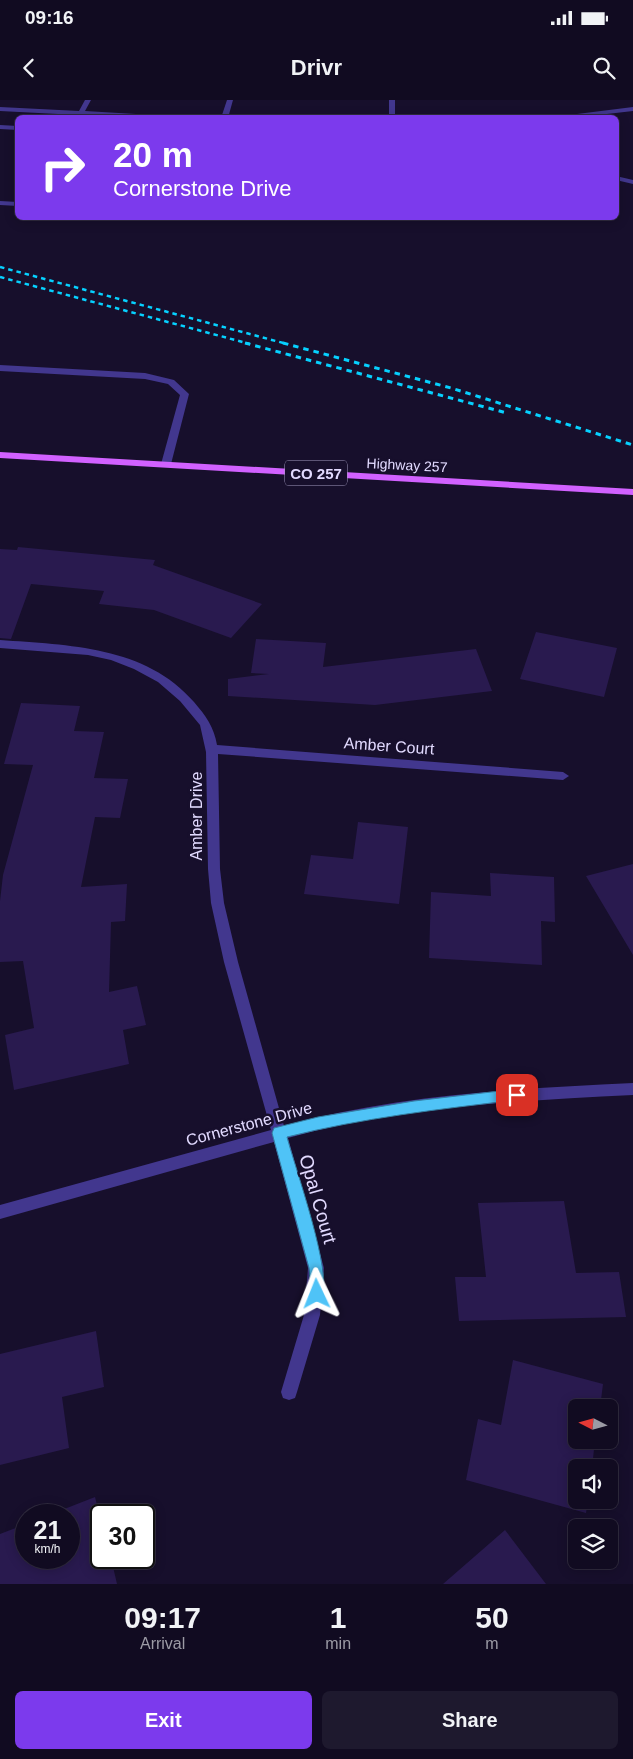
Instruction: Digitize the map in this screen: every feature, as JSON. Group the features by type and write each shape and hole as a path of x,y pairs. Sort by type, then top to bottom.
{"main road":[{"name":"Highway 257","path":"0,455 633,492"}],"street":[{"path":"0,109 80,115 88,100"},
{"path":"225,115 230,100"},
{"path":"392,100 392,115"},
{"path":"576,115 633,109"},
{"path":"0,127 15,128"},
{"path":"619,179 633,182"},
{"path":"0,203 15,204"},
{"path":"0,368 146,376 171,382 184,394 166,464"},
{"name":"Amber Drive","path":"0,644 86,651 115,656 154,672 183,695 207,725 212,749 213,867 216,893 233,968 279,1133"},
{"name":"Amber Court","path":"212,749 563,776"},
{"name":"Cornerstone Drive","path":"0,1212 318,1123 414,1106 517,1095 633,1089"},
{"name":"Opal Court","path":"279,1133 316,1268 317,1294 312,1321 289,1392"}],"building":[{"path":"18,547 155,560 153,565 262,604 231,638 154,610 99,604 104,591 31,584 11,639 0,638 0,549 17,550"},
{"path":"536,632 617,648 604,697 520,679"},
{"path":"256,639 326,643 323,667 476,649 492,691 375,705 228,696 228,679 269,674 251,673"},
{"path":"21,703 80,706 74,731 104,732 94,778 128,779 120,818 95,817 81,887 127,884 125,921 111,922 109,992 137,986 146,1025 123,1030 129,1064 14,1090 5,1035 34,1028 23,961 0,962 0,901 3,875 33,765 4,764"},
{"path":"358,822 408,827 399,904 304,894 311,855 353,859"},
{"path":"633,864 633,955 586,876"},
{"path":"490,873 554,877 555,922 541,921 542,965 429,958 431,892 491,896"},
{"path":"564,1201 576,1273 619,1272 626,1317 459,1321 455,1277 486,1277 478,1203"},
{"path":"96,1331 104,1387 62,1397 69,1448 0,1465 0,1354"},
{"path":"513,1360 603,1384 601,1399 568,1399 568,1449 594,1449 593,1459 568,1459 568,1508 466,1480 478,1419 501,1425"},
{"path":"95,1497 97,1504 90,1504 90,1569 114,1569 117,1584 0,1584 0,1534 15,1528 15,1569 80,1569 80,1504 77,1504"},
{"path":"571,1509 587,1509 586,1513"},
{"path":"505,1530 546,1584 443,1584"}],"railway":[{"path":"0,267 287,344"},
{"path":"0,277 250,344"},
{"path":"245,343 507,413"},
{"path":"283,343 451,388 633,445"}],"route":[{"path":"317,1294 316,1268 279,1133 318,1123 414,1106 517,1095"}]}
